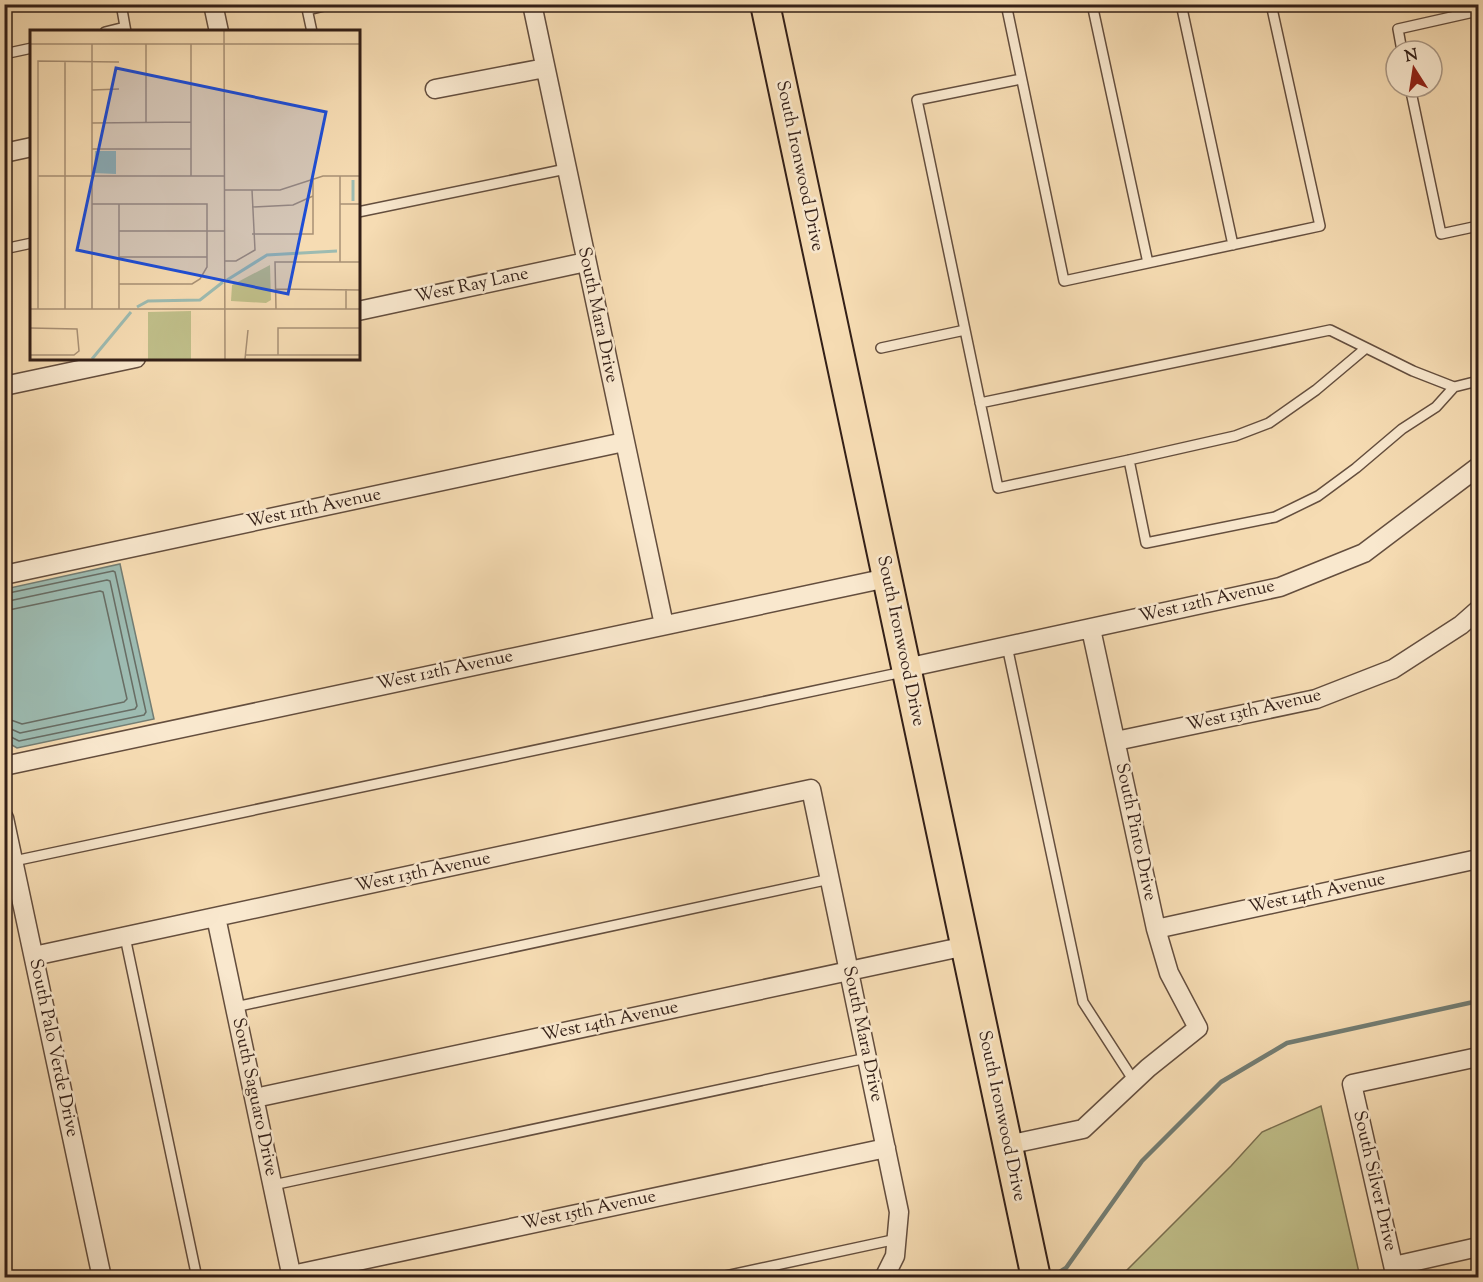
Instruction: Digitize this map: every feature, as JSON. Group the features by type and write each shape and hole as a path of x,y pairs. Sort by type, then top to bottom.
{"main road":[{"name":"South Ironwood Drive","path":"765,4 1035,1272"}],"street":[{"path":"213,4 219,30"},
{"name":"South Mara Drive","path":"532,4 663,625"},
{"path":"435,89 545,68"},
{"path":"4,153 30,147"},
{"name":"West Ray Lane","path":"360,311 586,262"},
{"path":"4,386 126,360"},
{"name":"West 11th Avenue","path":"4,575 624,442"},
{"name":"West 12th Avenue","path":"907,670 1280,587 1364,553 1479,466"},
{"name":"West 12th Avenue","path":"4,766 887,578"},
{"name":"West 13th Avenue","path":"1116,741 1316,699 1393,669 1461,625 1479,610"},
{"name":"South Pinto Drive","path":"1091,628 1156,929 1169,974 1198,1028 1134,1081"},
{"name":"South Mara Drive","path":"811,789 899,1212 896,1256 884,1278"},
{"name":"West 13th Avenue","path":"34,956 811,789"},
{"name":"South Palo Verde Drive","path":"4,818 102,1278"},
{"name":"West 14th Avenue","path":"1156,929 1479,860"},
{"name":"South Saguaro Drive","path":"216,917 292,1276"},
{"name":"West 14th Avenue","path":"255,1098 966,946"},
{"name":"South Silver Drive","path":"1395,1272 1352,1084 1479,1057"},
{"path":"1007,1145 1083,1129 1134,1081"},
{"name":"West 15th Avenue","path":"292,1276 886,1148"},
{"path":"1395,1272 1479,1247"}],"lane":[{"path":"121,4 126,29"},
{"path":"312,30 307,7 332,4"},
{"path":"1006,4 1064,281 1320,226 1271,4"},
{"path":"1092,4 1148,263"},
{"path":"1181,4 1233,245"},
{"path":"1400,39 1398,29 1479,11 1477,4"},
{"path":"4,54 30,48"},
{"path":"1021,79 917,100 998,488 1235,436 1269,423 1316,390 1366,348"},
{"path":"1413,99 1441,234 1479,226"},
{"path":"360,212 566,169"},
{"path":"4,249 30,243"},
{"path":"881,348 965,330"},
{"path":"980,403 1330,330 1413,371 1454,387"},
{"path":"1129,460 1146,543 1275,517 1318,496 1356,468 1402,429 1436,407 1454,387 1479,381"},
{"path":"1007,646 1083,1002 1134,1081"},
{"path":"14,861 907,670"},
{"path":"235,1007 830,879"},
{"path":"124,937 197,1278"},
{"path":"273,1185 867,1058"},
{"path":"716,1278 897,1239"}],"shaded area":[{"path":"1321,1106 1360,1277 1120,1277 1262,1132"}],"water":[{"path":"120,564 154,719 17,748 5,741 5,589"}],"waterway":[{"path":"1050,1278 1066,1268 1142,1161 1221,1082 1287,1043 1478,1001"}]}
